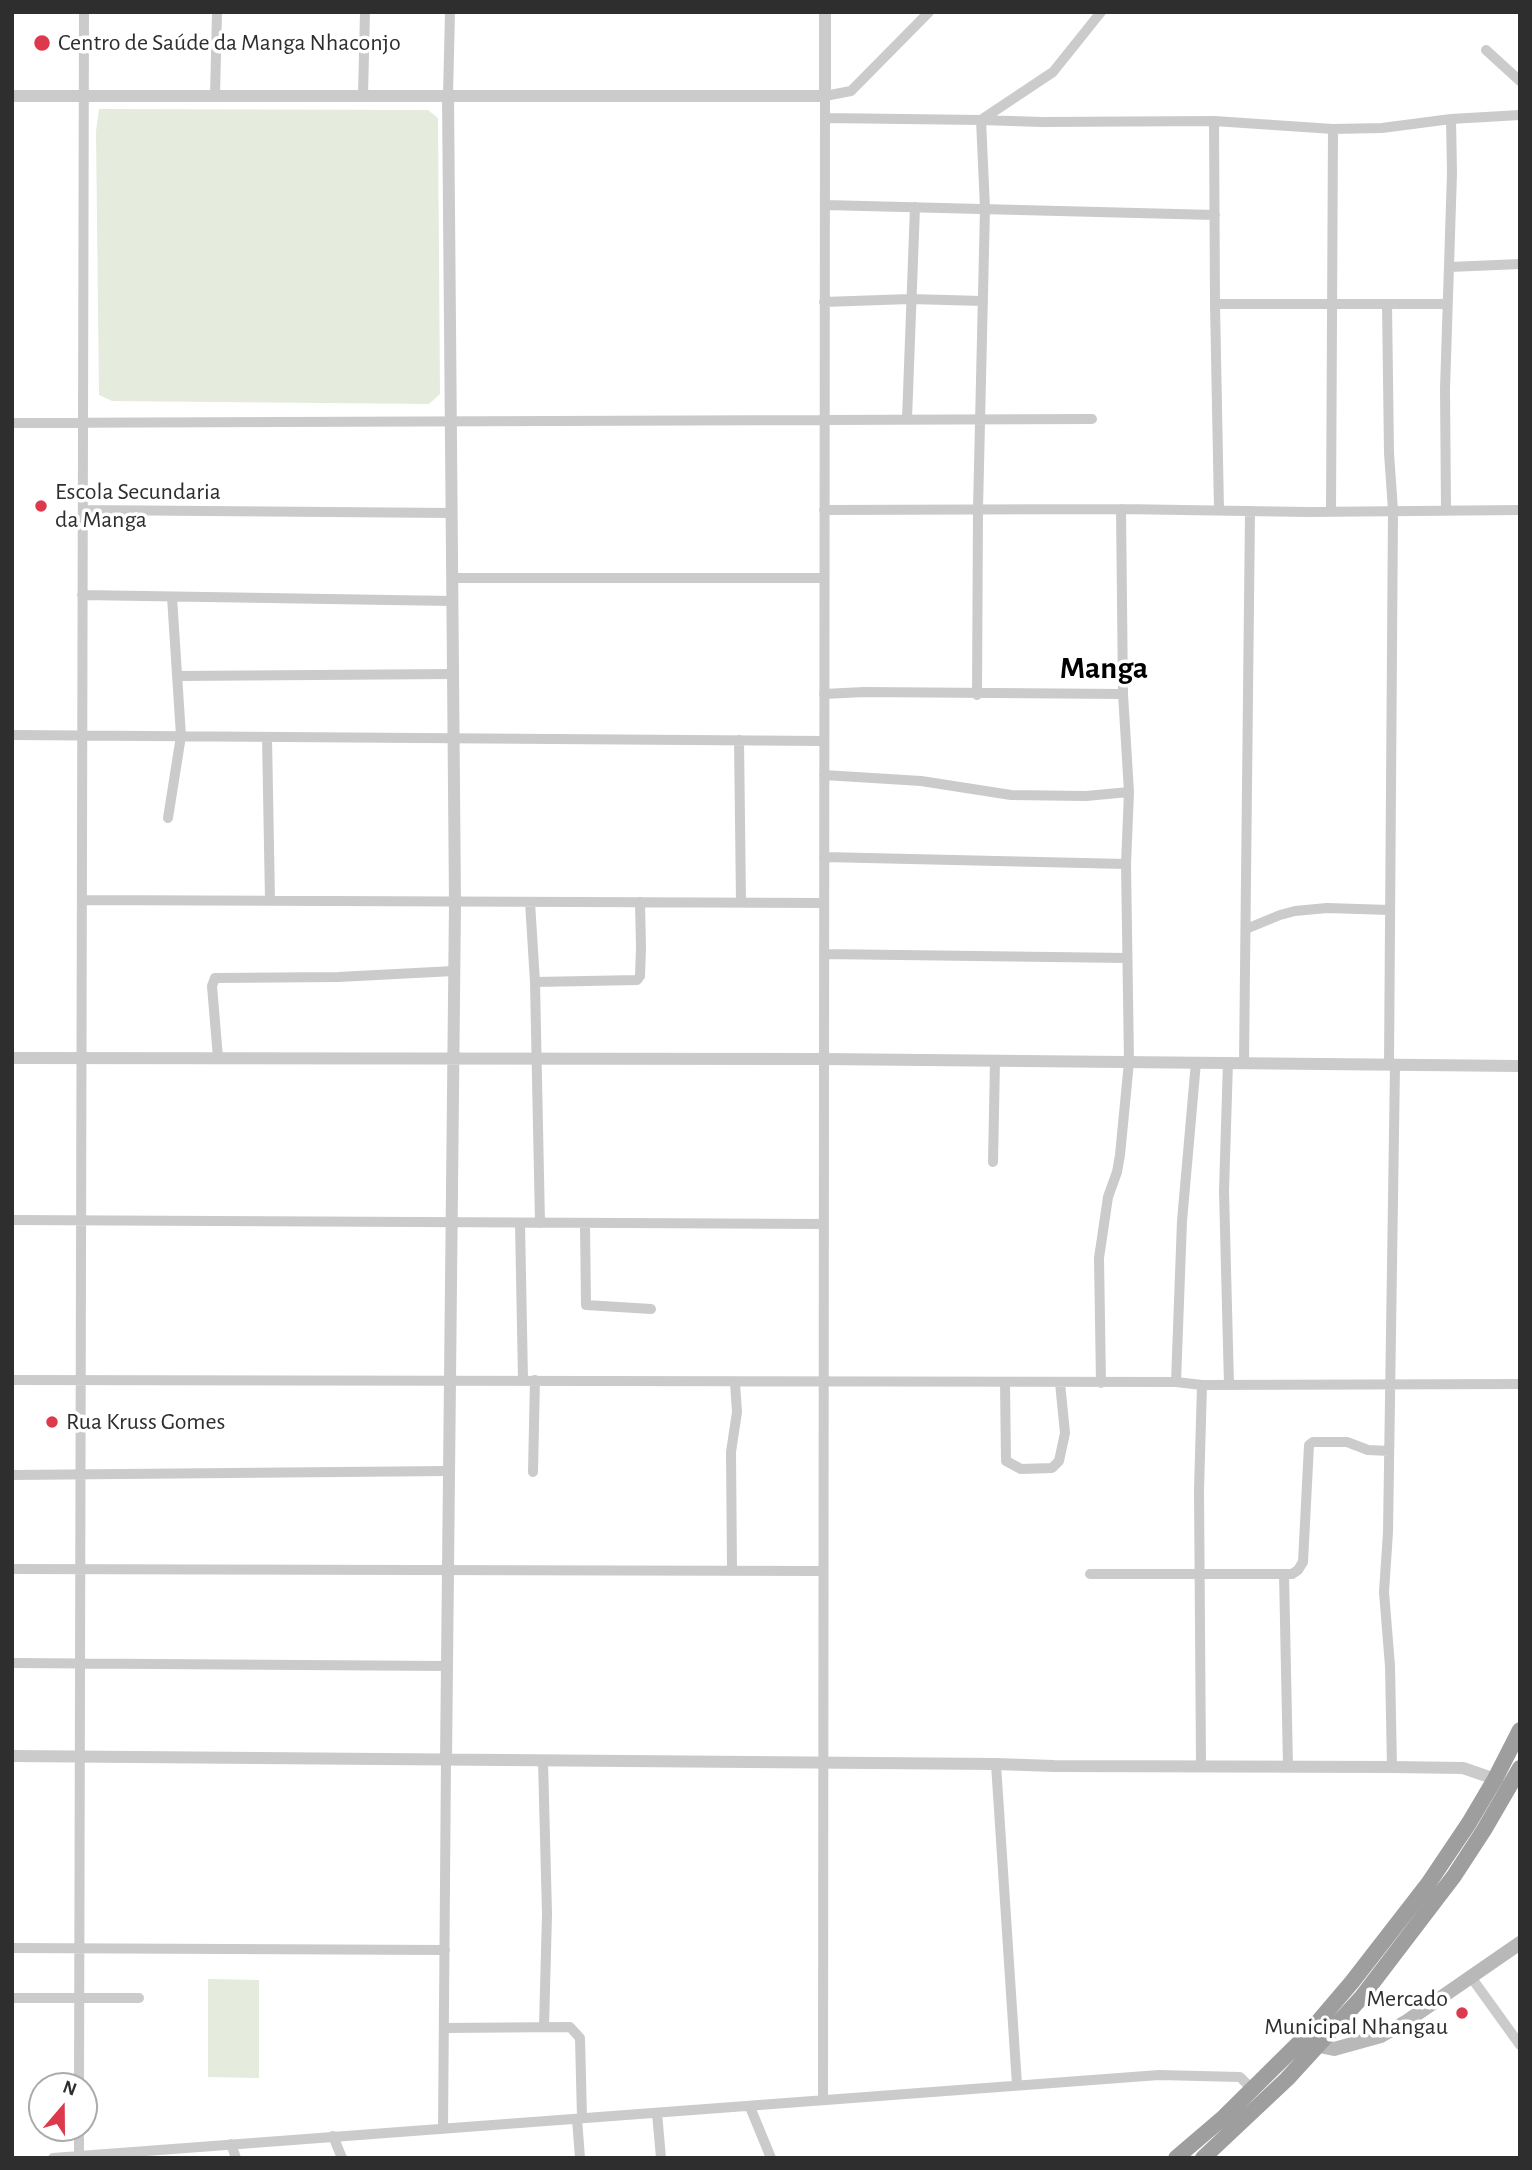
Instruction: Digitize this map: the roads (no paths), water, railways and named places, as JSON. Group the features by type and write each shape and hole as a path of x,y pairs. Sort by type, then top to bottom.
{"highway":[{"path":"1176,2158 1306,2036 1352,1982 1428,1884 1469,1823 1520,1730"},
{"path":"1203,2158 1257,2109 1319,2046 1361,1998 1454,1876 1520,1768"}],"main road":[{"path":"1319,2046 1334,2049 1381,2036 1407,2021 1520,1942"}],"street":[{"path":"79,2072 84,12"},
{"path":"215,96 217,12"},
{"path":"363,96 365,12"},
{"path":"443,2129 455,903 448,96 450,12"},
{"path":"823,2100 825,12"},
{"path":"12,96 825,96 851,92 929,12"},
{"path":"981,120 1053,72 1101,12"},
{"path":"1486,50 1520,81"},
{"path":"825,118 1042,122 1214,121 1333,129 1382,128 1451,119 1520,115"},
{"path":"1446,509 1451,119"},
{"path":"977,695 985,208 981,120"},
{"path":"1214,121 1219,510"},
{"path":"1331,511 1333,129"},
{"path":"825,205 1214,215"},
{"path":"907,419 915,207"},
{"path":"1450,267 1520,264"},
{"path":"824,302 910,299 983,301"},
{"path":"1215,304 1447,304"},
{"path":"1387,304 1389,453 1393,510 1390,910 1392,1065 1390,1451 1384,1592 1390,1666 1392,1767"},
{"path":"12,423 451,419 1092,419"},
{"path":"1101,1383 1099,1258 1108,1196 1120,1155 1129,1062 1126,864 1129,792 1123,694 1121,509"},
{"path":"83,510 452,513"},
{"path":"824,510 1520,510"},
{"path":"1244,1062 1250,511"},
{"path":"452,578 824,578"},
{"path":"82,596 452,601"},
{"path":"168,818 180,736 172,597"},
{"path":"177,676 453,674"},
{"path":"824,694 1123,694"},
{"path":"12,735 824,741"},
{"path":"267,737 270,901"},
{"path":"738,740 741,902"},
{"path":"824,775 921,781 1011,795 1086,796 1129,792"},
{"path":"824,858 1126,864"},
{"path":"82,900 824,903"},
{"path":"530,902 535,982 540,1223"},
{"path":"535,982 637,980 640,976 640,902"},
{"path":"1246,929 1295,911 1327,908 1390,910"},
{"path":"824,954 1127,958"},
{"path":"218,1058 212,986 215,978 338,977 454,971"},
{"path":"12,1058 824,1059 1520,1066"},
{"path":"993,1162 995,1061"},
{"path":"1176,1382 1182,1222 1196,1062"},
{"path":"1228,1062 1224,1191 1228,1385"},
{"path":"12,1220 824,1224"},
{"path":"520,1223 523,1380"},
{"path":"585,1224 586,1305 651,1309"},
{"path":"12,1380 1520,1384"},
{"path":"533,1472 535,1380"},
{"path":"1005,1382 1006,1461 1020,1469 1052,1468 1059,1461 1065,1433 1060,1383"},
{"path":"732,1570 731,1452 737,1412 735,1383"},
{"path":"1201,1765 1202,1385"},
{"path":"1090,1574 1284,1574 1298,1570 1303,1562 1309,1446 1313,1442 1347,1442 1368,1450 1390,1451"},
{"path":"12,1475 449,1471"},
{"path":"12,1569 823,1571"},
{"path":"1284,1574 1288,1766"},
{"path":"12,1663 447,1665"},
{"path":"12,1756 1463,1768 1495,1779"},
{"path":"543,1761 547,1914 544,2028"},
{"path":"996,1764 1017,2085"},
{"path":"12,1948 445,1950"},
{"path":"1471,1976 1520,2045"},
{"path":"12,1998 139,1998"},
{"path":"444,2028 570,2027 580,2038 580,2158"},
{"path":"53,2158 1159,2075 1240,2077 1252,2089"},
{"path":"750,2107 771,2158"},
{"path":"657,2113 661,2158"},
{"path":"333,2136 342,2158"},
{"path":"231,2144 236,2158"}],"place":[{"name":"Centro de Saúde da Manga Nhaconjo","path":"42,43"},
{"name":"Escola Secundaria da Manga","path":"41,506"},
{"name":"Rua Kruss Gomes","path":"52,1422"},
{"name":"Mercado Municipal Nhangau","path":"1462,2013"}],"district":[{"name":"Manga","path":"1104,668"}]}
